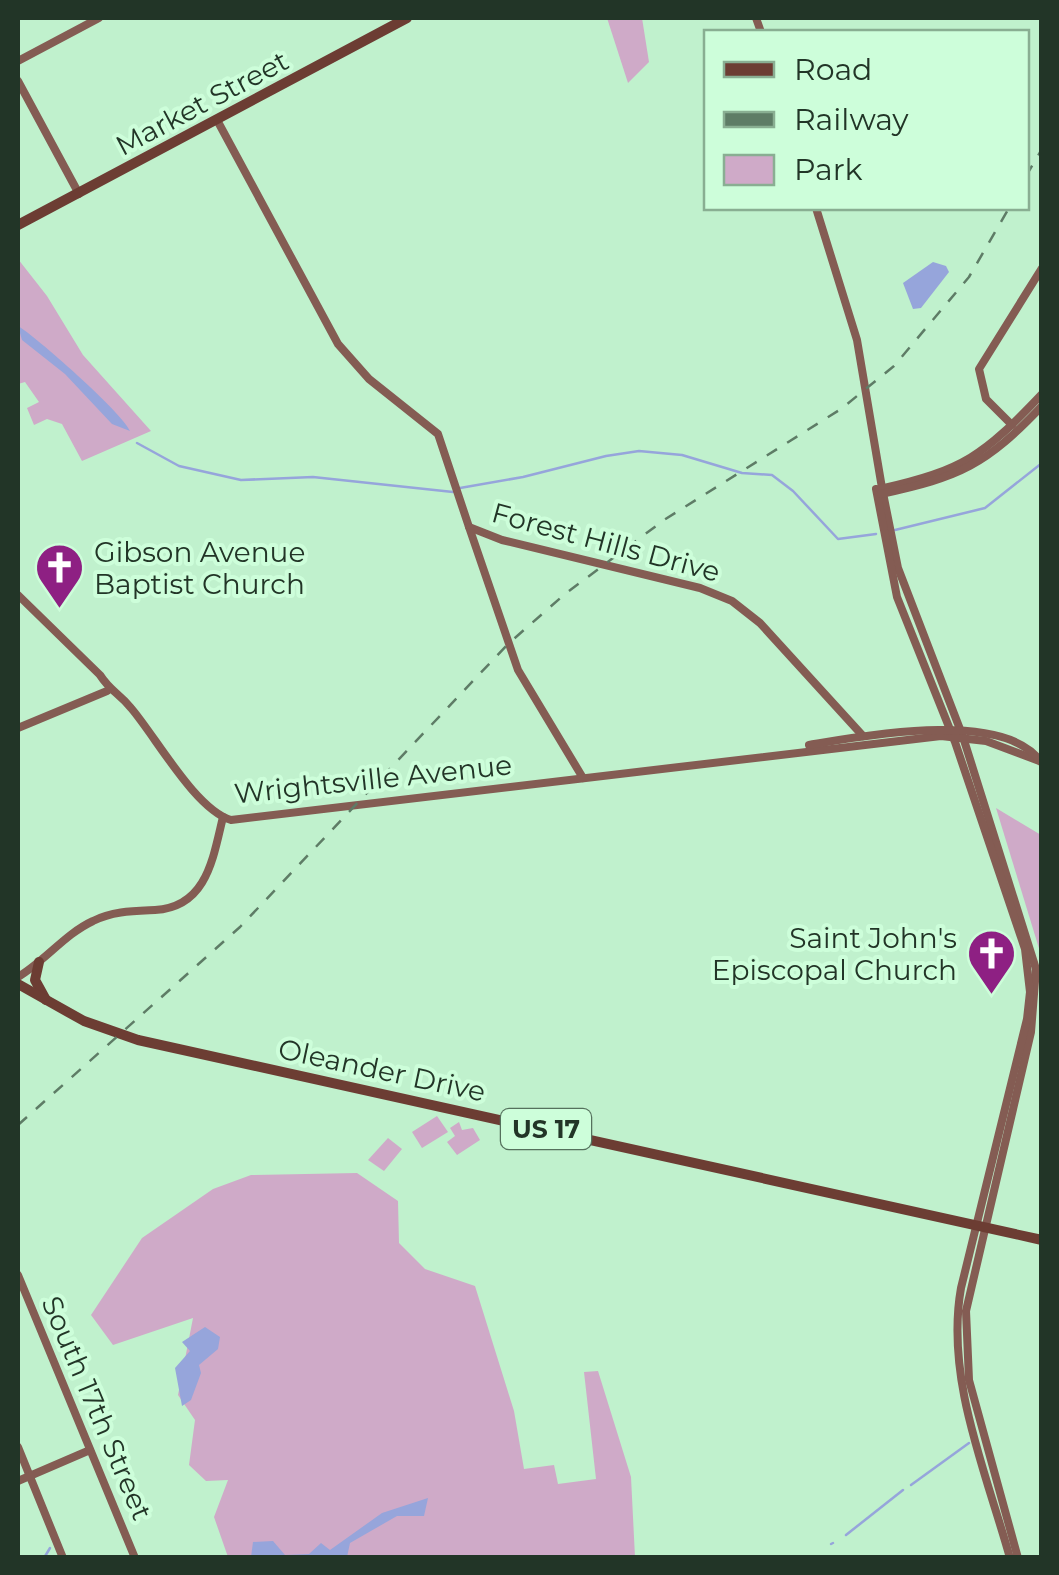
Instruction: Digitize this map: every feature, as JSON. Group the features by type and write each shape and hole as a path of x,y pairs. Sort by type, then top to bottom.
{"main road":[{"name":"Market Street","path":"18,225 407,18"},
{"path":"39,962 35,980 42,999"},
{"name":"Oleander Drive","path":"19,977 42,999 138,1040 1042,1237"},
{"name":"US 17","path":"18,994 42,999"}],"street":[{"path":"18,60 100,18"},
{"path":"18,81 79,194"},
{"name":"Forest Hills Drive","path":"217,120 338,344 369,379 438,434 469,528 502,540 707,590 732,602 760,623 863,736"},
{"path":"817,210 857,340 897,597 940,704 957,733"},
{"path":"1012,425 986,399 978,372 1042,268"},
{"path":"879,490 960,466 988,449 1042,394"},
{"path":"879,490 977,465 1001,448 1042,406"},
{"path":"879,490 898,568 1030,940 1037,988 1031,1032 958,1312 959,1365 966,1402 1010,1558"},
{"path":"469,528 523,680 583,778"},
{"name":"Wrightsville Avenue","path":"18,596 100,675 107,691 130,706 202,799 223,817 249,820 957,733 1042,762 1005,741 934,729 863,736 771,754"},
{"path":"18,728 107,691"},
{"path":"934,729 942,720 940,704"},
{"path":"19,977 94,921 123,912 168,908 195,893 210,870 223,817"},
{"path":"980,1223 965,1337 969,1380 1018,1558"},
{"name":"South 17th Street","path":"18,1275 135,1558"},
{"path":"966,1402 985,1438"},
{"path":"18,1448 63,1558"},
{"path":"18,1481 90,1450"}],"green space":[{"path":"607,18 642,18 649,62 628,83"},
{"path":"18,259 47,296 83,355 151,431 82,461 62,424 47,419 34,425 27,408 39,402 25,382 18,384"},
{"path":"996,808 1041,835 1041,955"},
{"path":"437,1116 448,1132 422,1148 412,1132"},
{"path":"459,1122 462,1130 473,1128 480,1140 457,1155 447,1142 455,1136 450,1128"},
{"path":"388,1138 402,1149 384,1171 368,1160"},
{"path":"357,1173 398,1201 399,1243 425,1269 475,1286 514,1411 524,1469 554,1465 558,1484 596,1479 584,1372 598,1371 631,1477 635,1557 228,1557 214,1517 228,1480 206,1481 189,1465 195,1420 178,1395 193,1318 113,1345 91,1315 142,1238 213,1189 251,1175"}],"water":[{"path":"933,262 946,266 949,272 921,308 913,309 903,283"},
{"path":"18,326 96,392 130,431 112,424 65,374 22,340"},
{"path":"205,1327 220,1337 218,1349 199,1365 201,1373 191,1400 182,1406 175,1368 190,1351 182,1342"},
{"path":"428,1498 424,1516 397,1516 350,1543 347,1557 251,1557 253,1542 273,1541 285,1555 309,1554 321,1543 330,1550 382,1513"}],"waterway":[{"path":"137,443 179,466 241,480 313,477 453,492"},
{"path":"460,488 639,451 682,455 742,473 772,475 793,491 838,539 876,534"},
{"path":"895,530 985,508 1042,463"},
{"path":"911,1485 969,1443"},
{"path":"846,1535 903,1490"},
{"path":"44,1558 50,1548"}],"railway":[{"path":"1029,171 1042,149"},
{"path":"18,1125 240,927 508,644 565,594 664,520 841,409 894,366 969,277 1008,210"}],"place":[{"name":"Gibson Avenue Baptist Church","path":"59,610"},
{"name":"Saint John's Episcopal Church","path":"992,996"}]}
